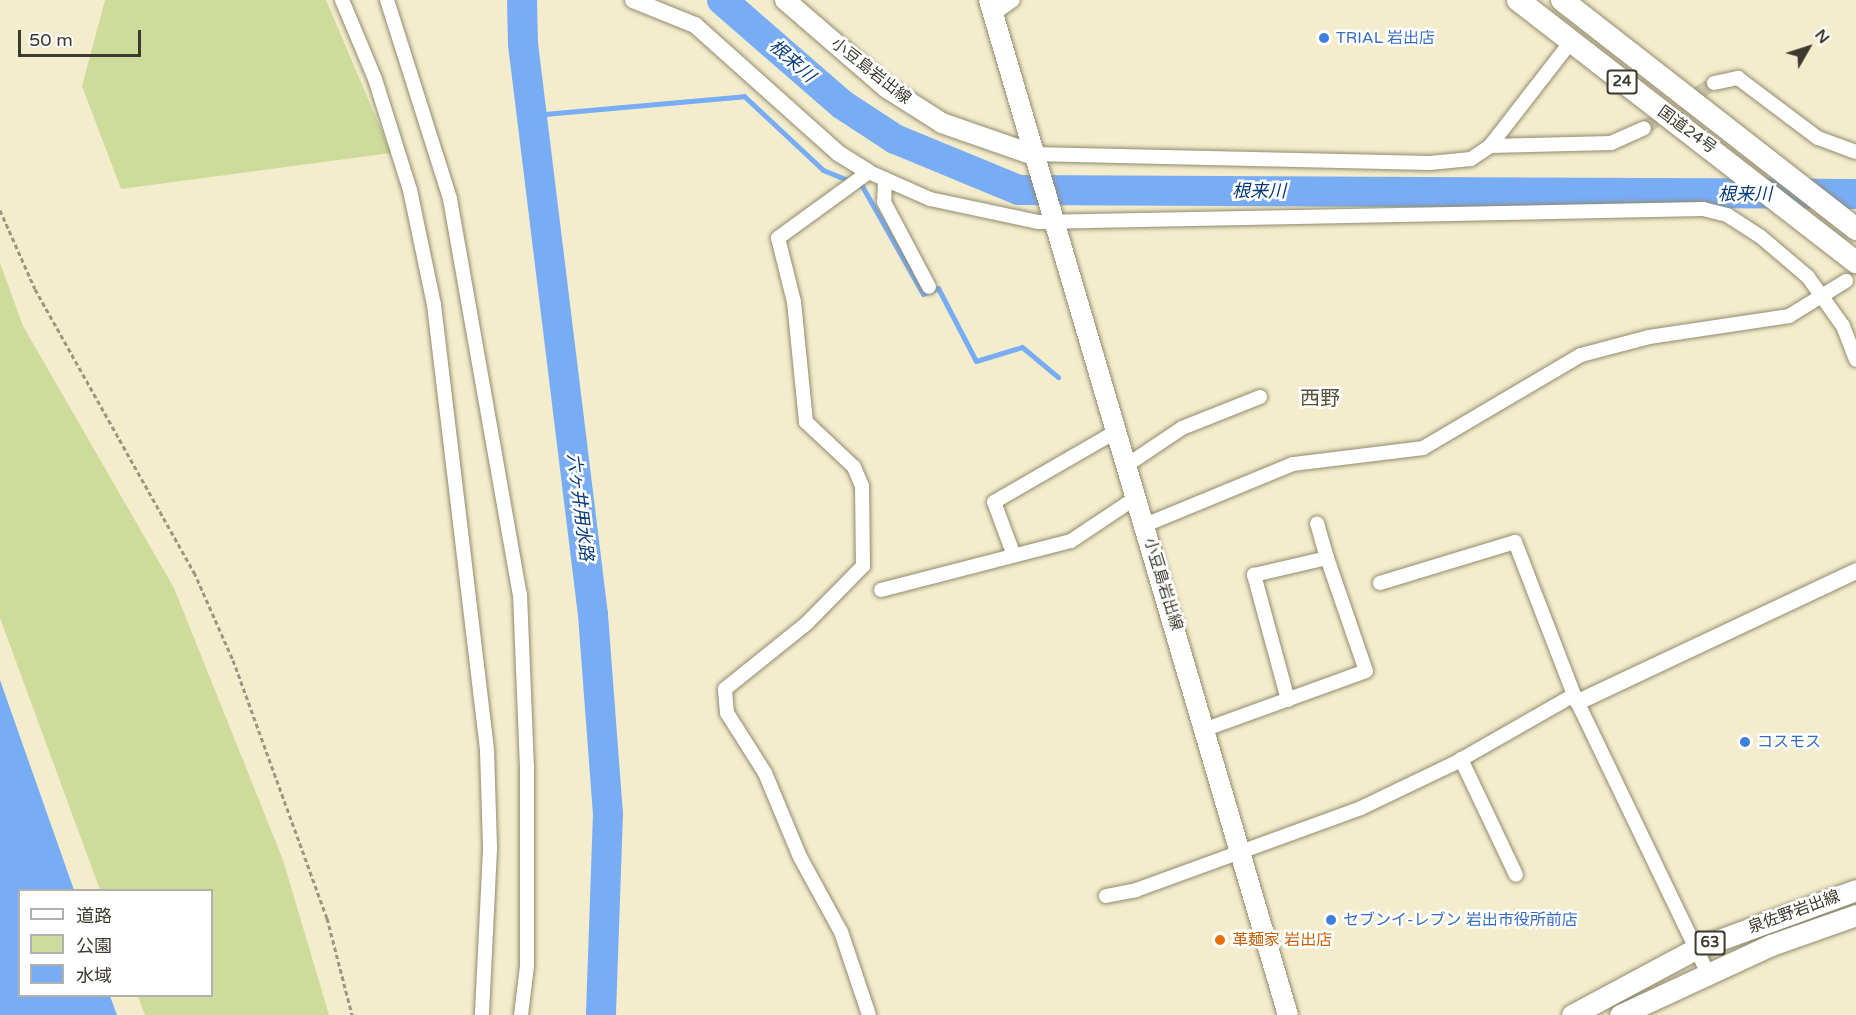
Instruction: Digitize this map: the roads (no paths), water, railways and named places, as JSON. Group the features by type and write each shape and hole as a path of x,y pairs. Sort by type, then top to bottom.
{"highway":[{"name":"国道24号","path":"1518,0 1570,43 1728,160 1789,209 1851,272"},
{"name":"国道24号","path":"1562,0 1856,229"}],"main road":[{"name":"小豆島岩出線","path":"785,0 887,88 942,123 1034,163"},
{"name":"小豆島岩出線","path":"991,7 1034,163 1242,848 1288,1015"},
{"name":"泉佐野岩出線","path":"1572,1015 1697,948 1856,890"},
{"name":"泉佐野岩出線","path":"1620,1015 1708,973 1856,915"}],"street":[{"path":"342,0 375,79 410,190 434,305 487,751 490,849 482,1015"},
{"path":"387,0 450,199 520,594 527,766 527,966 521,1015"},
{"path":"633,0 695,25 838,153 869,171 930,199 1050,216 1703,208 1727,215 1761,237 1822,294 1856,360"},
{"path":"991,7 1013,0"},
{"path":"1034,163 1430,163 1471,159 1490,146 1570,43"},
{"path":"1714,83 1738,78 1818,138 1856,152"},
{"path":"1490,146 1611,143 1644,128"},
{"path":"869,171 778,238 794,302 806,422 854,467 862,486 863,566 807,623 725,689 727,713 765,773 800,856 841,932 869,1015"},
{"path":"885,179 884,202 929,287"},
{"path":"1145,525 1293,464 1423,448 1581,356 1610,345 1788,316 1851,272"},
{"path":"1127,465 1182,428 1260,397"},
{"path":"1013,553 994,502 1117,431"},
{"path":"881,590 1013,553 1071,541 1137,497"},
{"path":"1206,729 1366,671 1317,523"},
{"path":"1380,583 1515,542 1576,698 1708,973"},
{"path":"1288,700 1254,575 1327,558"},
{"path":"1106,896 1137,890 1242,848 1361,808 1461,759 1576,698 1856,571"},
{"path":"1461,759 1516,875"}],"water":[{"path":"0,680 74,889 18,889 18,997 110,997 117,1015 0,1015"}],"waterway":[{"name":"六ヶ井用水路","path":"522,0 523,44 593,615 608,813 601,1015"},
{"name":"根来川","path":"722,0 843,105 895,139 1019,190 1856,194"},
{"path":"533,115 744,96 823,170 862,186 923,294 938,288 976,361 1022,347 1058,377"}],"tunnel":[{"path":"1644,128 1714,83"}],"place":[{"name":"TRIAL 岩出店","path":"1324,38"},
{"name":"コスモス","path":"1745,742"},
{"name":"セブンイ-レブン 岩出市役所前店","path":"1331,920"},
{"name":"革麺家 岩出店","path":"1220,940"}],"district":[{"name":"西野","path":"1320,399"}]}
